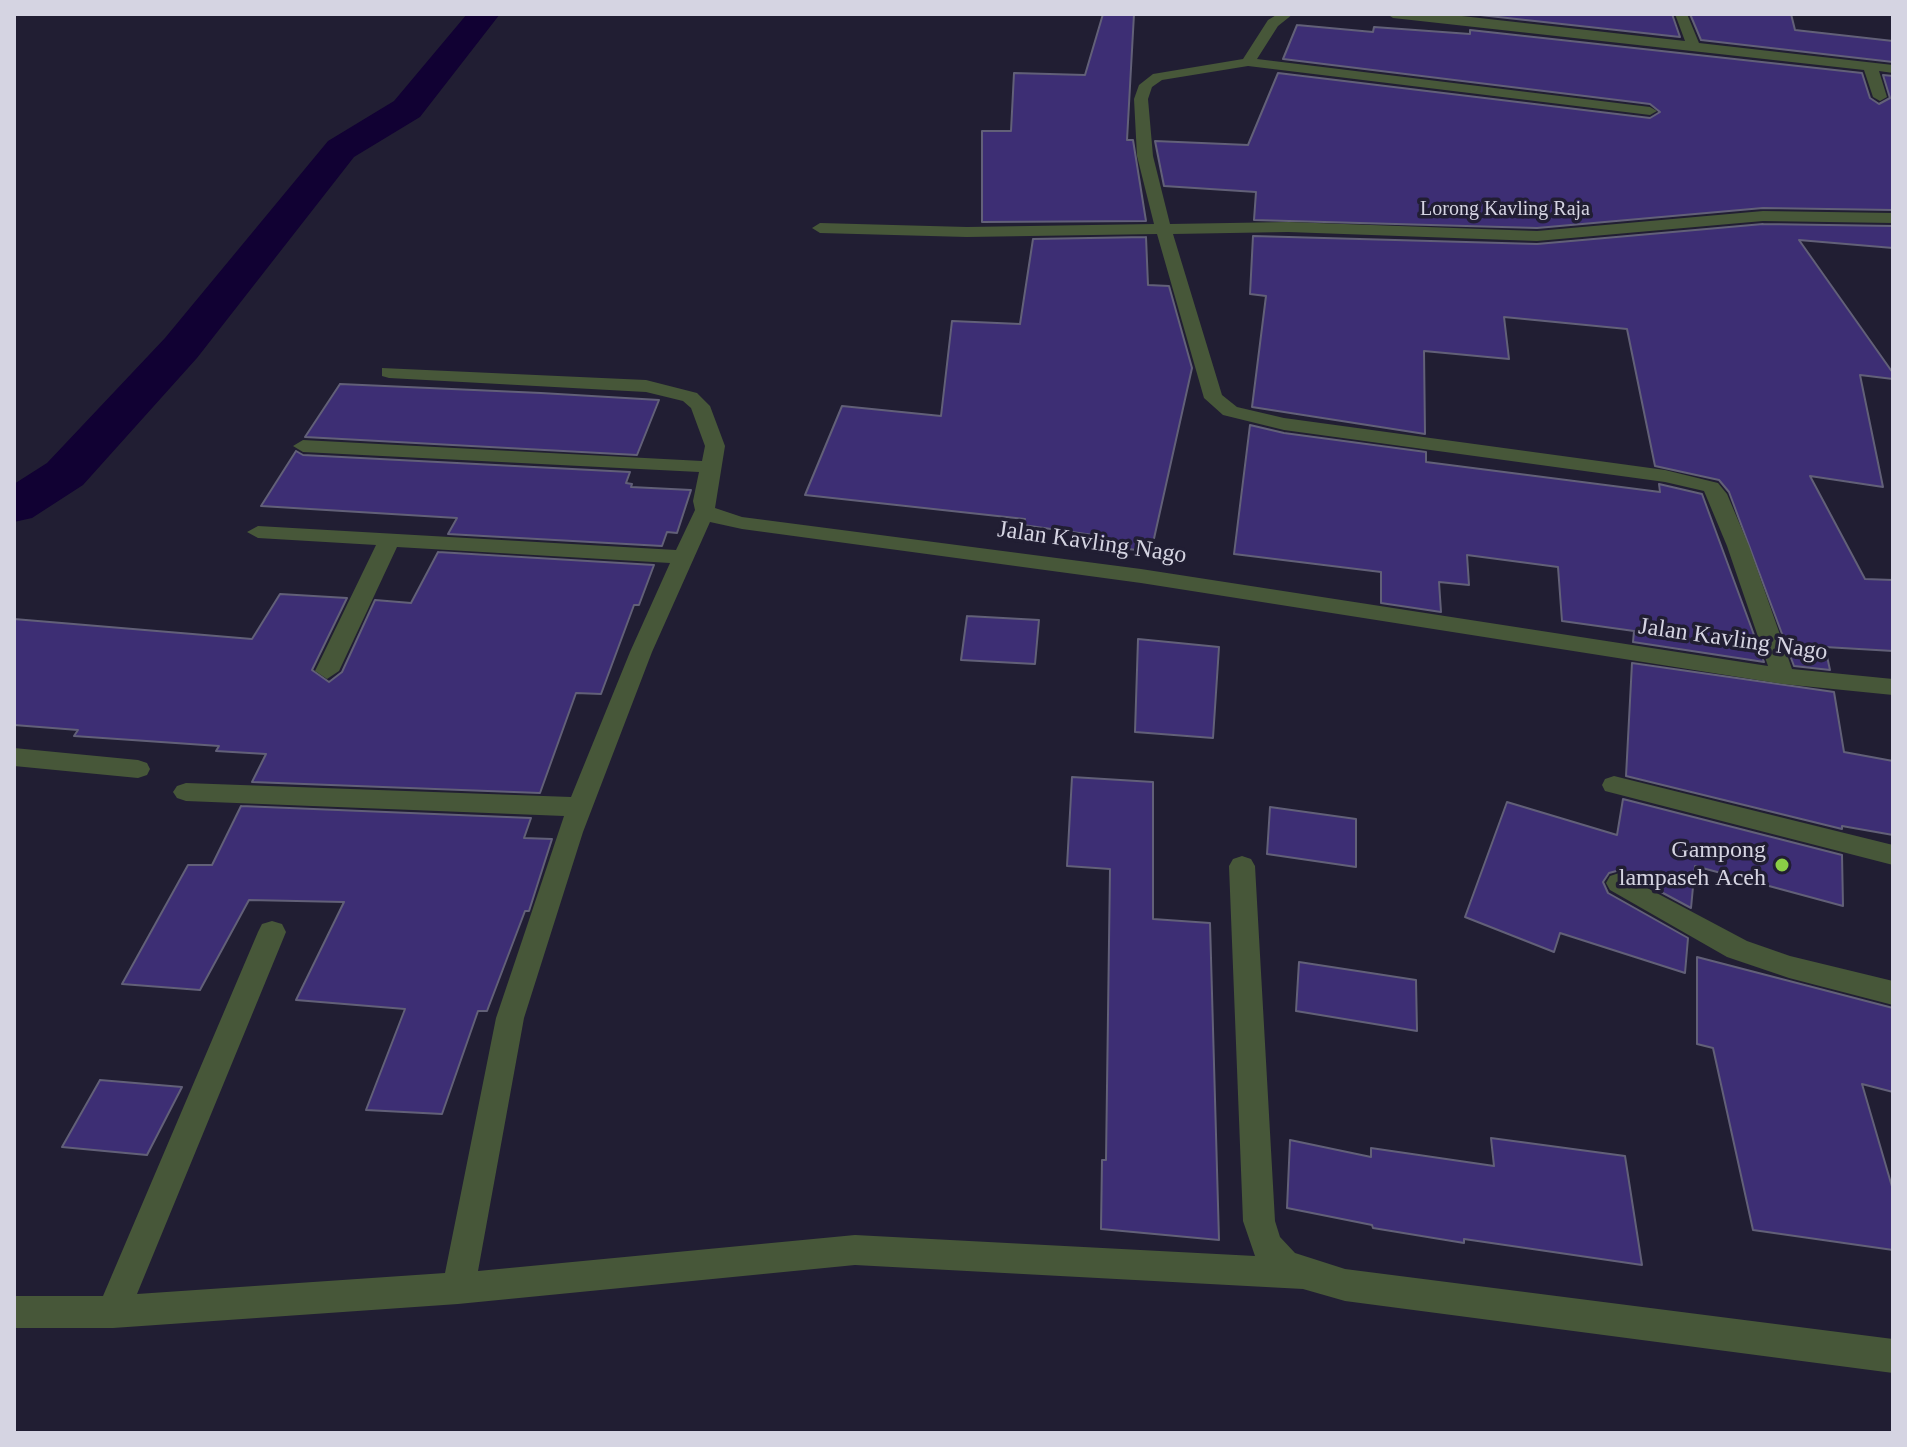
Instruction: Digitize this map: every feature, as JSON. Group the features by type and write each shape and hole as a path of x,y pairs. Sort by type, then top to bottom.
{"street":[{"path":"1248,62 1273,23 1287,14"},
{"path":"1393,14 1693,45 1871,69 1893,69"},
{"path":"1681,14 1693,45"},
{"path":"1650,111 1248,62 1170,74 1146,85 1141,99 1145,156 1206,383 1213,398 1230,411 1284,424 1665,476 1711,487 1717,494 1738,546 1783,676"},
{"path":"1871,69 1880,97"},
{"name":"Lorong Kavling Raja","path":"820,228 967,232 1288,227 1537,236 1763,216 1893,218"},
{"path":"389,372 646,386 673,391 690,397 700,406 715,446 705,510 641,652 580,807 510,1018 458,1288"},
{"path":"303,446 710,467"},
{"name":"Jalan Kavling Nago","path":"705,510 712,516 742,523 1141,576 1783,676 1893,687"},
{"path":"258,532 684,557"},
{"path":"327,671 390,539"},
{"path":"14,757 138,769"},
{"path":"1614,785 1893,855"},
{"path":"186,792 580,807"},
{"path":"1242,866 1259,1221 1267,1246 1284,1264 1303,1274"},
{"path":"1619,883 1737,949 1789,967 1893,993"},
{"path":"113,1312 272,932"},
{"path":"14,1312 113,1312 458,1288 855,1250 1303,1274 1345,1285 1893,1356"}],"building":[{"path":"1103,14 1134,14 1127,140 1133,140 1146,221 982,222 982,131 1011,131 1014,73 1085,75"},
{"path":"1471,14 1672,14 1680,37"},
{"path":"1690,14 1791,14 1795,30 1893,41 1893,62 1701,40"},
{"path":"1297,25 1373,32 1374,27 1470,34 1470,30 1862,73 1870,98 1879,104 1890,98 1883,75 1893,76 1893,210 1763,208 1537,228 1254,220 1256,192 1164,186 1155,141 1248,145 1278,73 1650,118 1660,112 1650,104 1283,59"},
{"path":"1763,224 1893,226 1893,248 1799,240 1893,373 1893,379 1860,375 1883,487 1810,476 1865,579 1893,580 1893,651 1825,647 1830,670 1794,666 1729,492 1719,480 1655,466 1627,329 1504,317 1509,359 1424,351 1425,434 1252,407 1266,296 1250,294 1253,236 1537,244"},
{"path":"1146,237 1148,285 1169,286 1192,368 1151,552 1091,544 1093,535 1023,525 1025,519 805,495 842,406 941,416 952,321 1020,324 1033,239"},
{"path":"340,384 659,400 637,455 305,437"},
{"path":"1250,425 1284,433 1426,452 1426,462 1660,492 1659,484 1702,494 1764,662 1633,642 1634,631 1562,621 1558,567 1467,555 1469,585 1439,582 1441,612 1381,603 1381,572 1234,554"},
{"path":"296,451 303,455 630,472 626,483 632,484 631,487 691,490 677,533 667,532 662,546 448,534 457,518 261,506"},
{"path":"438,552 654,565 639,605 634,605 601,694 576,693 540,793 252,782 266,754 216,751 219,746 74,736 78,730 14,725 14,619 252,639 280,594 347,598 312,670 329,682 342,672 375,600 411,603"},
{"path":"967,616 1039,620 1035,664 961,660"},
{"path":"1138,639 1219,647 1213,738 1135,732"},
{"path":"1632,663 1834,692 1844,752 1893,761 1893,835 1842,826 1842,829 1626,776"},
{"path":"1072,777 1153,782 1153,919 1210,923 1219,1240 1101,1229 1102,1160 1106,1160 1110,869 1067,866"},
{"path":"1623,799 1842,855 1843,906 1695,866 1691,908 1620,870 1609,873 1603,882 1608,893 1688,938 1685,973 1560,933 1554,952 1465,917 1507,802 1617,835"},
{"path":"241,806 531,818 524,838 552,839 529,911 525,911 487,1011 478,1011 442,1114 366,1110 405,1009 296,1000 344,902 249,900 200,990 122,984 188,865 212,865"},
{"path":"1270,807 1356,819 1356,867 1267,854"},
{"path":"1697,957 1893,1008 1893,1092 1862,1084 1893,1190 1893,1250 1753,1230 1713,1048 1697,1044"},
{"path":"1299,962 1416,980 1417,1031 1296,1011"},
{"path":"100,1080 182,1087 147,1155 62,1147"},
{"path":"1491,1138 1625,1156 1642,1265 1464,1239 1464,1243 1373,1228 1372,1225 1287,1208 1290,1140 1371,1157 1371,1148 1494,1166"}],"waterway":[{"path":"14,507 65,474 181,348 341,149 407,109 484,14"}],"place":[{"name":"Gampong lampaseh Aceh","path":"1782,865"}]}
